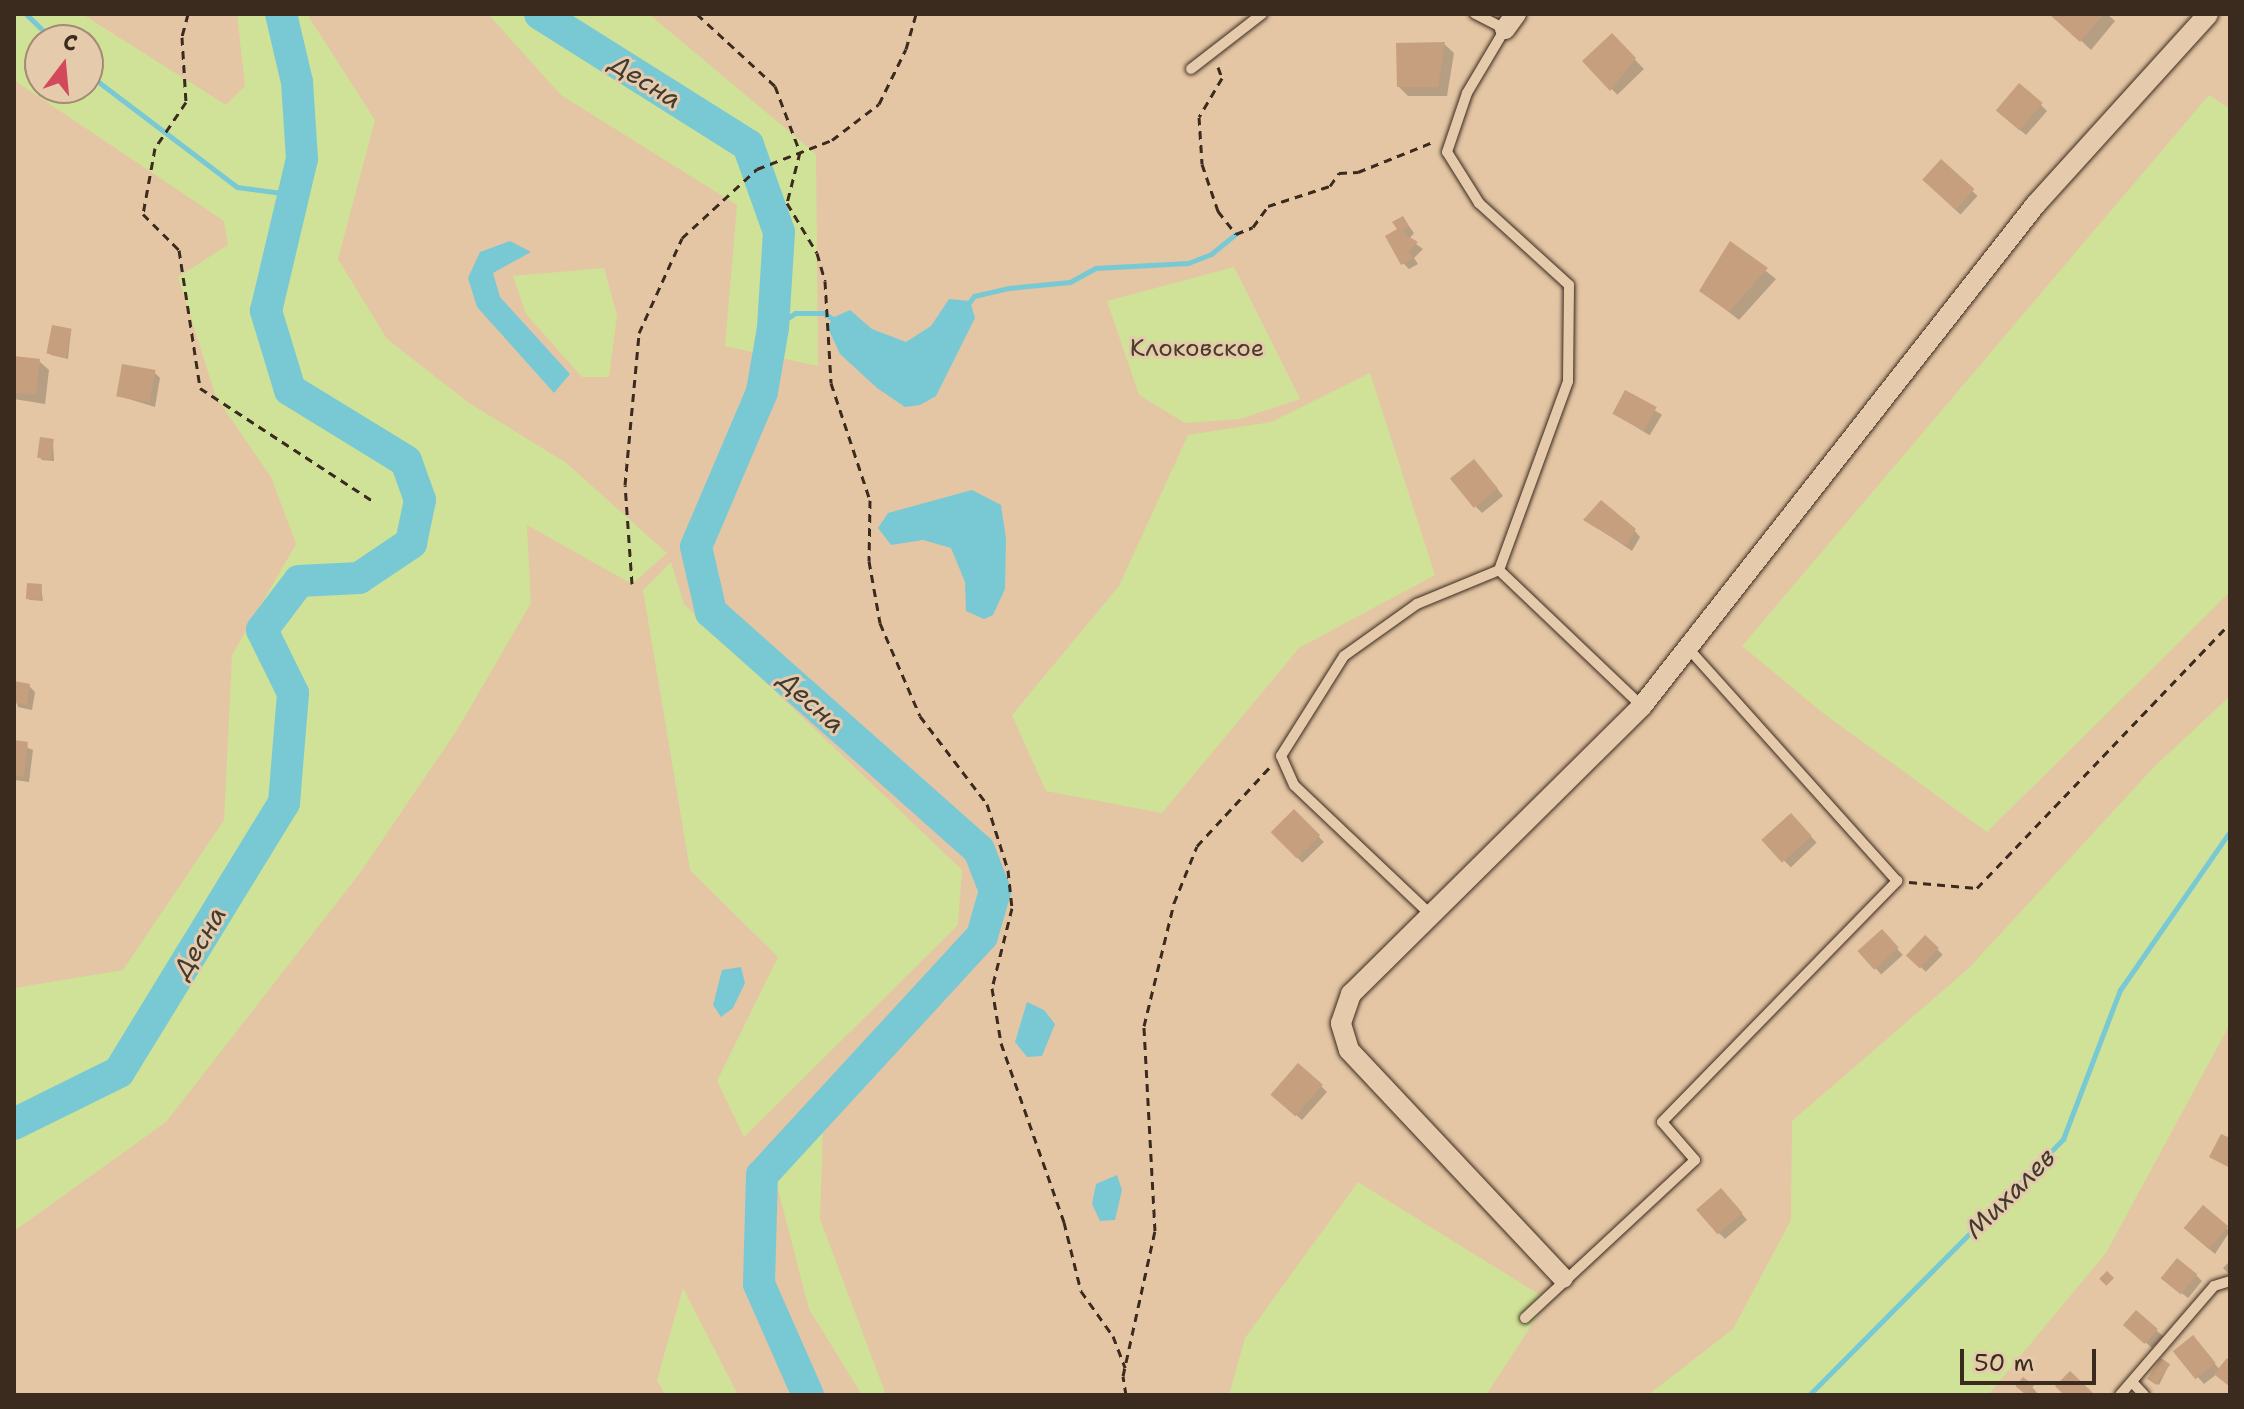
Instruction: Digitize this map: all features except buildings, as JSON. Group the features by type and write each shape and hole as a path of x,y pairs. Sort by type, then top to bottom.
{"street":[{"path":"1563,1278 1349,1050 1341,1023 1351,994 1642,706 1690,650 2036,204 2208,14"}],"lane":[{"path":"1191,69 1262,14"},
{"path":"1430,914 1294,785 1281,756 1344,656 1417,604 1499,570 1568,381 1569,285 1479,203 1447,152 1451,131 1511,22 1475,14"},
{"path":"1499,570 1642,706"},
{"path":"1525,1318 1563,1278 1695,1160 1662,1122 1897,881 1690,650"},
{"path":"2120,1395 2214,1286 2230,1281"},
{"path":"2132,1382 2144,1395"}],"path":[{"path":"188,14 182,37 186,102 155,148 143,214 179,250 200,388 373,501"},
{"path":"697,14 775,86 800,152 787,203 817,253 825,281 831,383 870,500 869,561 880,623 920,716 991,817 1008,870 1012,908 992,988 1001,1043 1064,1222 1081,1291 1113,1336 1125,1368"},
{"path":"632,584 625,485 639,333 682,238 757,169 832,140 879,104 916,14"},
{"path":"1214,52 1222,78 1199,117 1202,164 1218,211 1236,234 1253,227 1268,206 1330,186 1339,173 1358,172 1451,131"},
{"path":"1897,881 1977,888 2230,623"},
{"path":"1126,1395 1125,1368 1155,1231 1144,1026 1174,903 1197,846 1281,756"}],"green space":[{"path":"14,14 82,14 98,24 24,24 24,87 14,80"},
{"path":"237,14 307,14 375,120 338,259 387,339 469,403 565,462 667,553 632,584 527,525 531,603 457,730 360,873 166,1122 14,1231 14,988 123,970 224,820 232,655 296,544 271,477 216,397 178,277 228,245 224,221 50,104 104,104 104,28 226,105 245,86"},
{"path":"488,14 649,14 816,154 818,366 725,346 737,205 561,95"},
{"path":"2209,95 2230,109 2230,592 1987,832 1823,713 1742,646"},
{"name":"Клоковское","path":"1234,267 1300,399 1240,419 1185,423 1139,395 1107,301"},
{"path":"604,268 617,315 609,377 582,377 526,314 513,276"},
{"path":"1370,373 1435,575 1299,648 1162,813 1046,791 1012,715 1119,586 1188,435 1271,422"},
{"path":"671,562 684,604 962,870 958,925 744,1137 717,1081 778,957 690,870 643,590"},
{"path":"2230,696 2230,1024 2106,1253 1988,1395 1648,1395 1733,1329 1791,1220 1792,1121 1969,968 2153,768"},
{"path":"823,1131 820,1219 886,1395 862,1395 809,1309 774,1174"},
{"path":"1358,1182 1548,1300 1486,1395 1229,1395 1245,1338"},
{"path":"683,1288 738,1395 665,1395 657,1380"}],"water":[{"path":"510,241 531,252 493,273 500,297 570,374 554,393 477,307 468,278 480,252"},
{"path":"949,299 970,301 975,318 936,396 920,405 905,407 877,388 840,354 828,328 832,318 850,310 872,329 906,342 931,326"},
{"path":"972,490 1001,505 1006,539 1005,589 993,615 984,619 966,611 965,582 951,548 923,540 891,545 878,528 888,513"},
{"path":"741,967 745,983 733,1008 721,1017 713,1005 722,970"},
{"path":"1027,1002 1044,1010 1055,1024 1042,1056 1027,1057 1015,1042"},
{"path":"1117,1175 1122,1190 1115,1220 1100,1221 1092,1204 1096,1184"}],"waterway":[{"path":"26,14 36,24"},
{"name":"Десна","path":"14,1124 119,1072 284,803 293,693 262,630 299,581 359,578 411,543 420,500 406,461 290,390 266,311 302,159 297,82 281,14"},
{"name":"Десна","path":"540,14 748,145 779,232 773,328 762,392 696,547 711,612 979,850 995,891 982,936 762,1175 759,1284 808,1395"},
{"path":"104,86 237,187 290,194"},
{"path":"968,304 974,296 1009,288 1070,282 1095,268 1188,263 1211,254 1236,234"},
{"path":"773,328 795,313 824,313 836,321"},
{"name":"Михалев","path":"1809,1395 2063,1139 2120,990 2230,831"}]}
